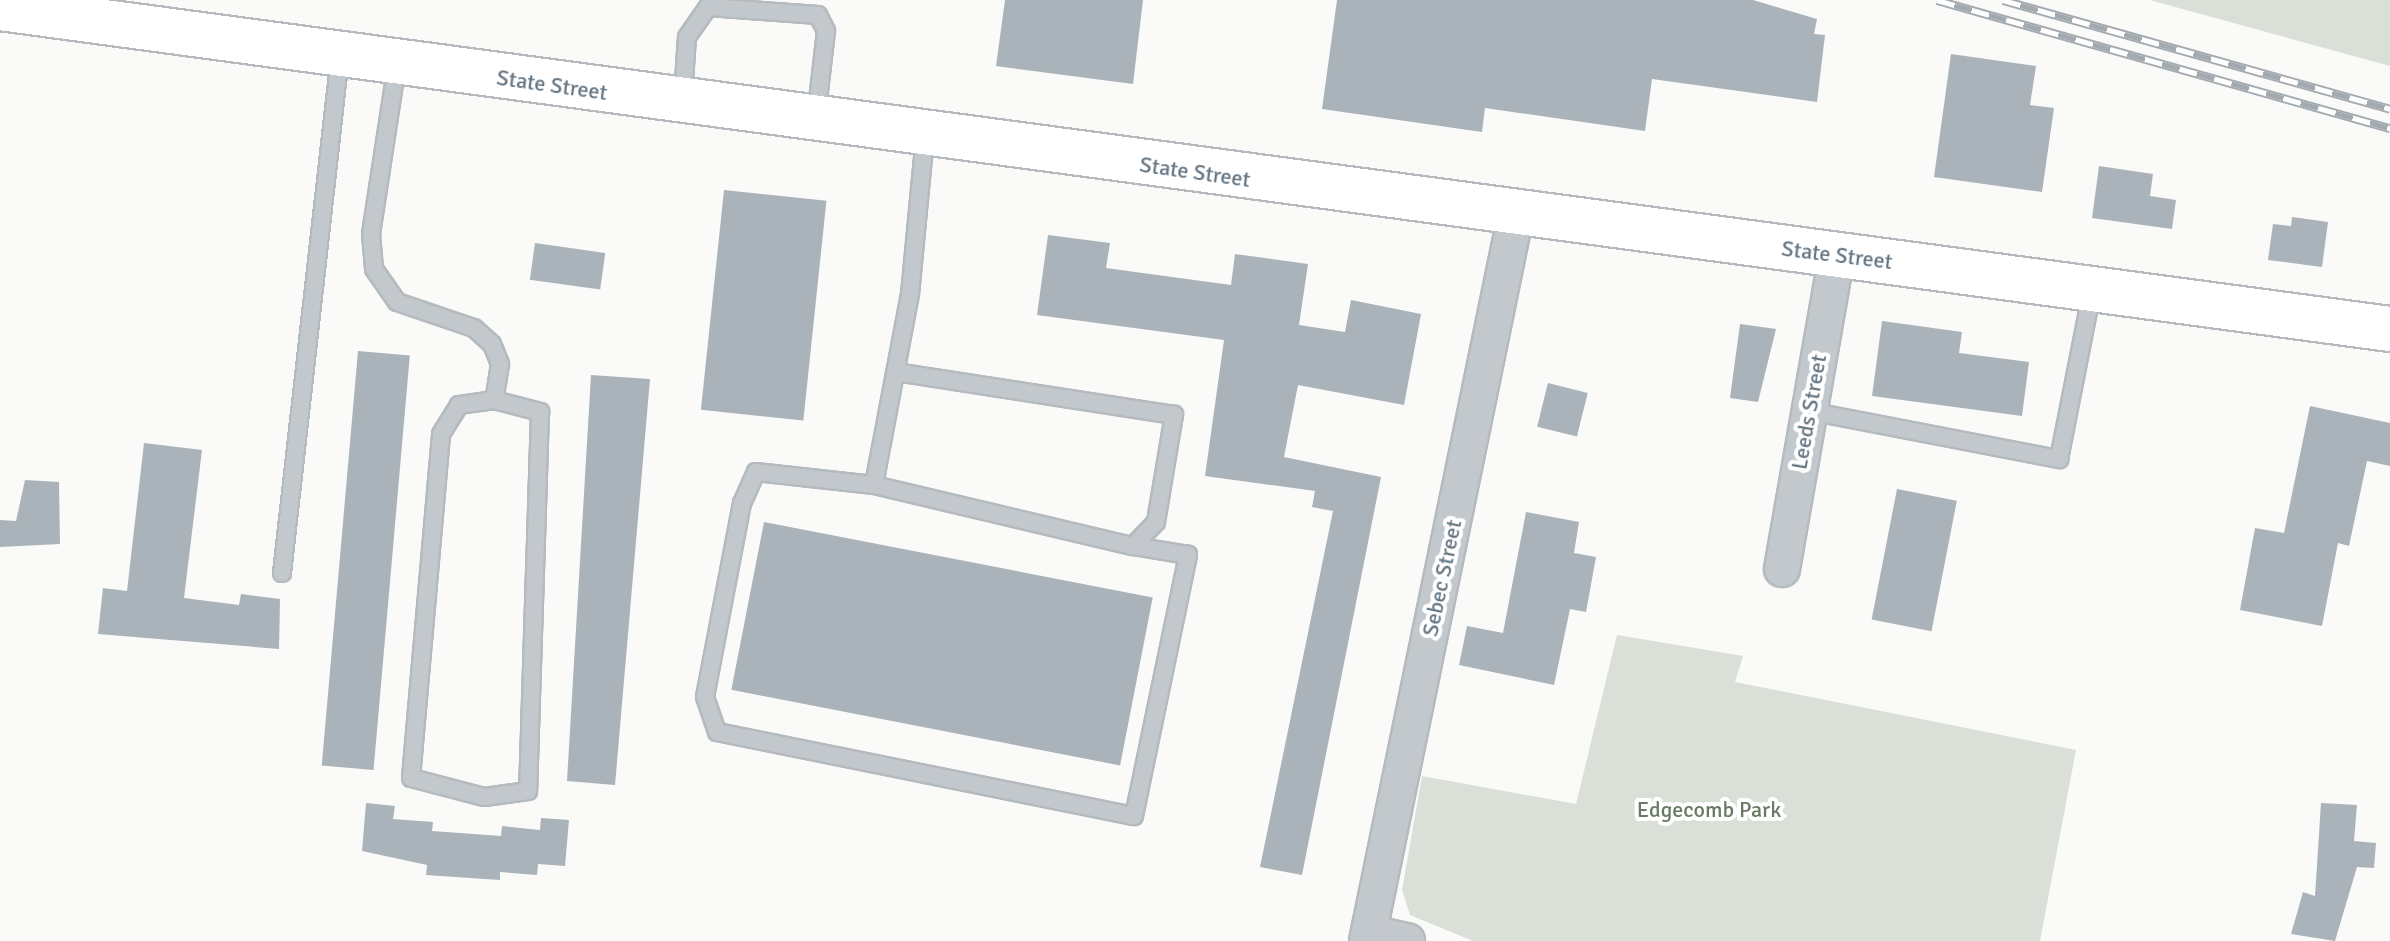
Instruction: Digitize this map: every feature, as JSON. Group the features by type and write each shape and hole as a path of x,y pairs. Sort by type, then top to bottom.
{"main road":[{"name":"State Street","path":"0,8 62,9 340,56 815,123 2390,329"}],"street":[{"name":"Sebec Street","path":"1368,937 1516,214"},
{"name":"Leeds Street","path":"1782,569 1837,255"},
{"path":"1368,937 1407,941"}],"lane":[{"path":"682,103 687,37 708,7 818,15 826,31 815,123"},
{"path":"282,573 340,56"},
{"path":"397,64 371,234 374,269 397,302 474,328 492,344 500,364 494,400"},
{"path":"874,485 896,372 925,136"},
{"path":"1809,411 2059,459 2092,289"},
{"path":"896,372 1174,415 1156,522 1133,546"},
{"path":"494,400 540,412 528,791 484,797 411,778 441,434 459,405 494,400"},
{"path":"756,472 874,485 1133,546 1188,555 1134,816 717,732 705,697 742,503 756,472"}],"green space":[{"path":"2150,0 2390,0 2390,66"},
{"name":"Edgecomb Park","path":"1617,635 1743,656 1735,682 2076,750 2040,941 1473,941 1410,915 1402,890 1422,776 1576,804"}],"building":[{"path":"1005,0 1143,0 1133,84 996,66"},
{"path":"1337,0 1753,0 1817,19 1814,34 1825,35 1817,102 1652,79 1645,131 1485,108 1482,132 1322,109"},
{"path":"1951,54 2036,66 2030,105 2054,108 2042,192 1934,177"},
{"path":"2099,166 2153,174 2150,196 2176,200 2172,229 2092,218"},
{"path":"724,190 826,201 803,421 701,410"},
{"path":"2292,217 2328,222 2322,267 2268,260 2273,224 2291,226"},
{"path":"1048,235 1110,243 1106,268 1231,285 1235,254 1308,264 1299,325 1345,332 1351,300 1421,314 1404,405 1298,385 1284,457 1381,477 1302,875 1260,867 1333,511 1312,507 1315,491 1205,476 1224,340 1037,315"},
{"path":"535,243 605,253 600,290 530,280"},
{"path":"1882,321 1962,332 1959,353 2029,362 2022,416 1872,396"},
{"path":"1740,324 1776,329 1758,402 1730,398"},
{"path":"358,351 410,356 374,770 322,765"},
{"path":"591,375 650,379 615,785 567,781"},
{"path":"1548,383 1588,393 1577,437 1537,427"},
{"path":"2310,406 2390,423 2390,466 2367,461 2349,546 2338,543 2322,626 2240,610 2255,528 2284,533"},
{"path":"144,443 202,450 184,598 239,605 241,594 280,599 279,649 98,634 103,588 127,591"},
{"path":"25,480 59,482 60,544 0,547 0,520 16,521"},
{"path":"1897,489 1957,501 1932,631 1872,620"},
{"path":"1526,512 1579,522 1574,553 1596,557 1586,612 1570,609 1554,685 1459,665 1467,626 1503,633"},
{"path":"764,522 1153,598 1120,765 731,690"},
{"path":"366,803 395,806 393,819 433,822 432,831 501,836 502,826 540,830 541,818 569,820 565,866 538,864 537,875 500,872 500,880 426,875 427,865 362,851"},
{"path":"2321,803 2357,805 2354,841 2376,843 2374,868 2357,867 2335,941 2291,934 2303,892 2315,896"}],"railway":[{"path":"1937,0 2390,128"},
{"path":"2003,0 2390,109"}]}
